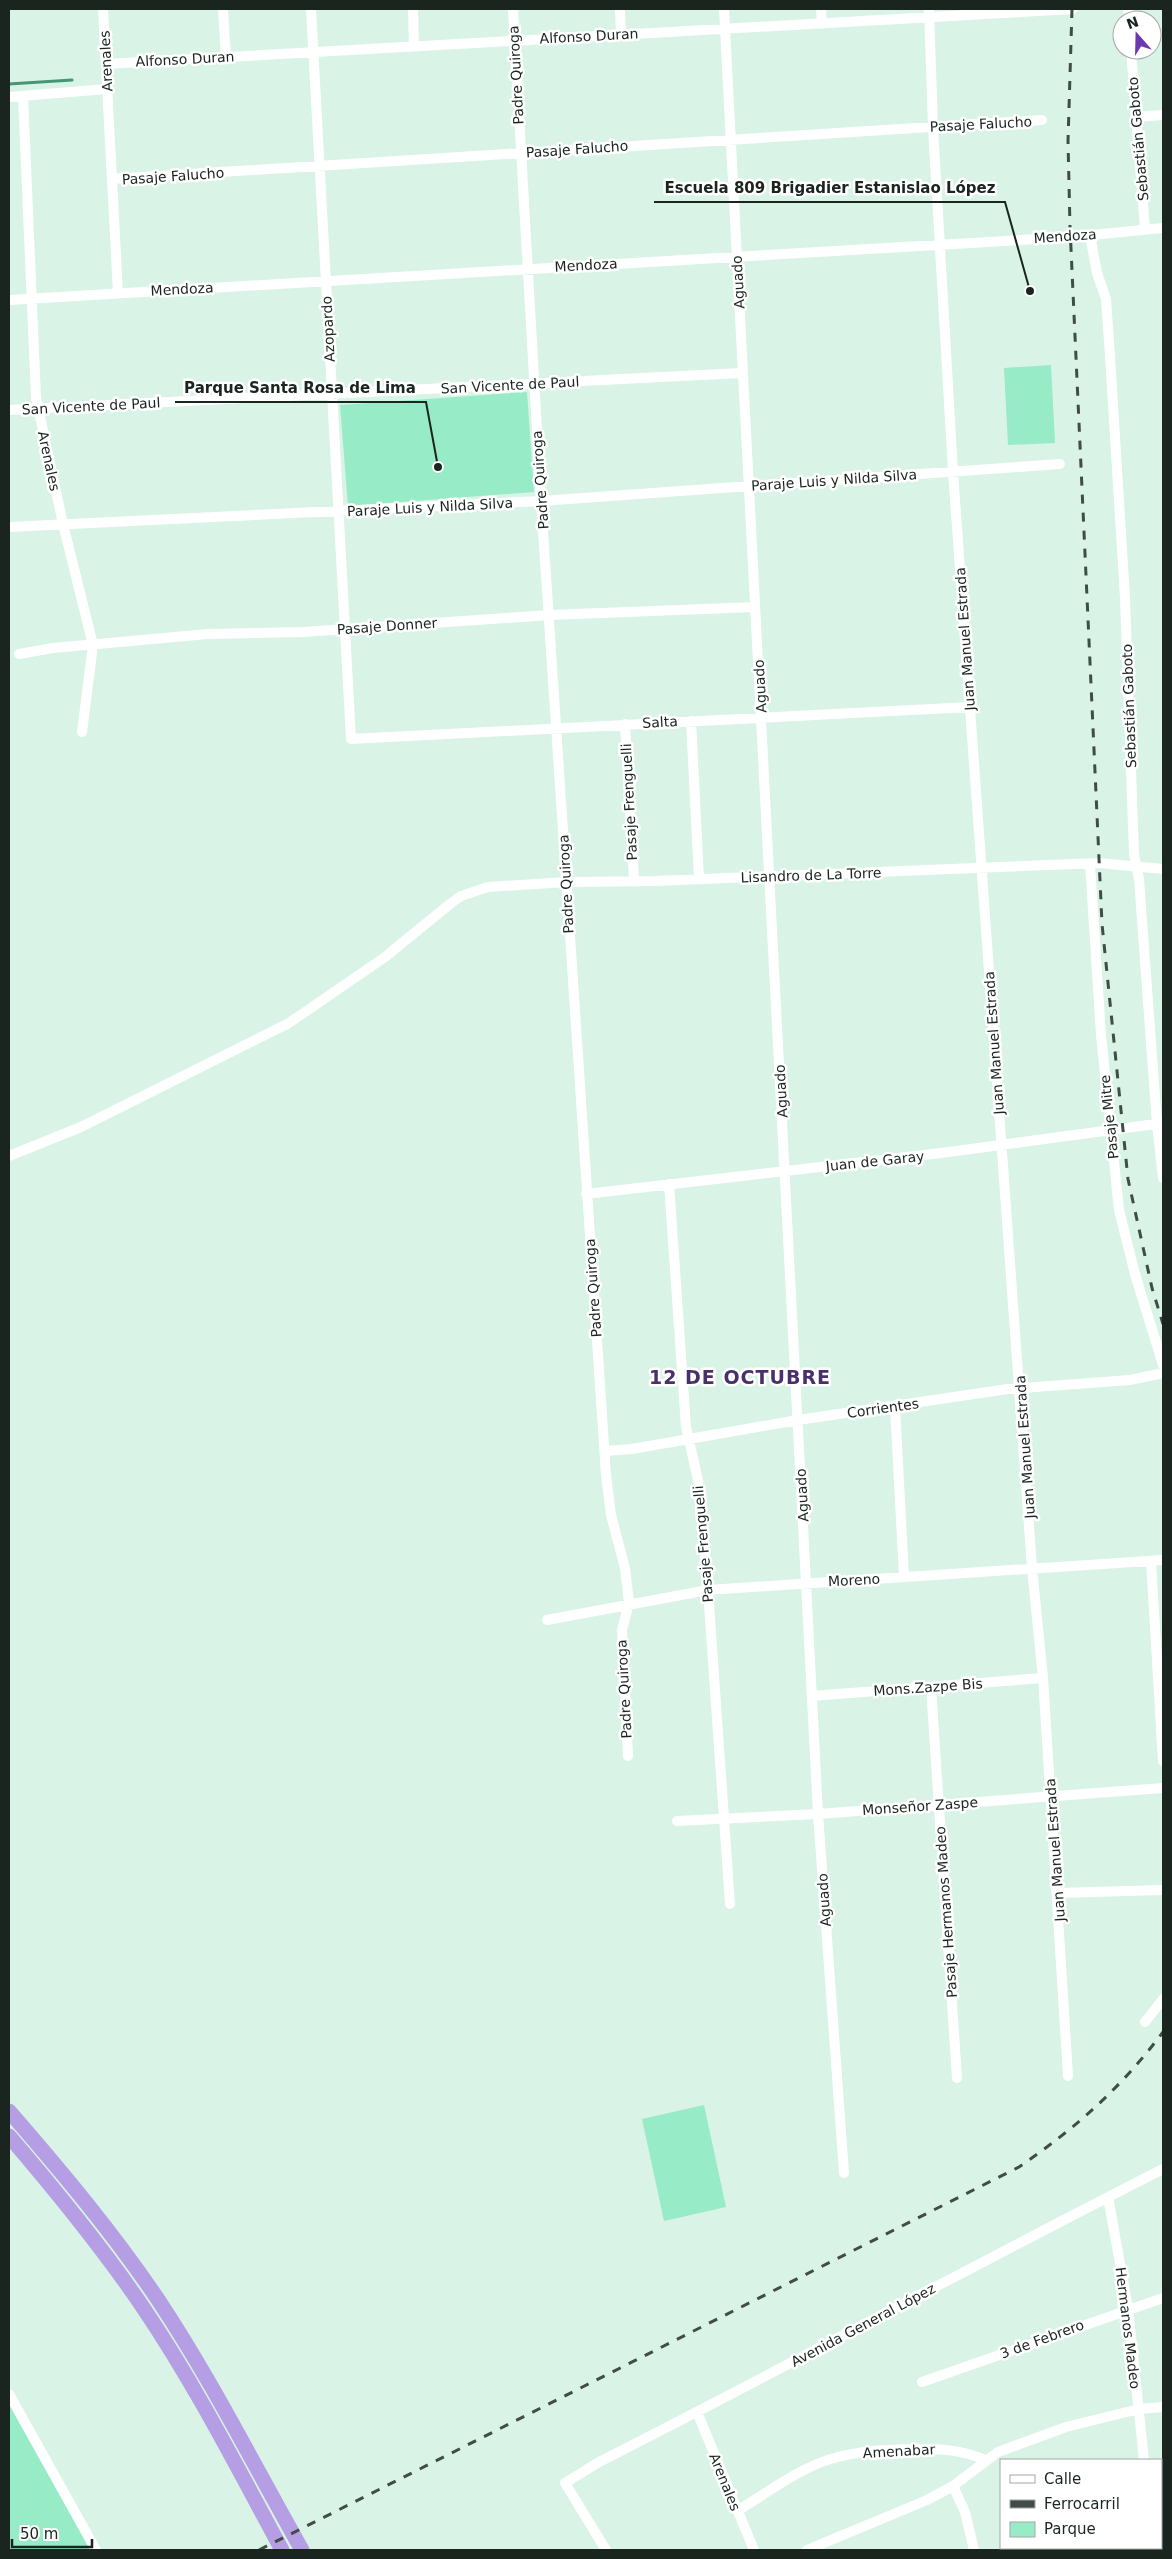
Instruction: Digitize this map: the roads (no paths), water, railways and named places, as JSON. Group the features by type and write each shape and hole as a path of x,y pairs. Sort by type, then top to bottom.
{"highway":[{"path":"9,2111 67,2178 159,2301 203,2373 302,2550"},
{"path":"9,2136 101,2246 145,2311 188,2381 282,2550"}],"street":[{"name":"Arenales","path":"103,9 118,292"},
{"path":"223,9 226,57"},
{"name":"Azopardo","path":"311,9 351,739"},
{"path":"412,9 414,45"},
{"name":"Padre Quiroga","path":"513,9 541,501 550,615 586,1194 605,1451 612,1515 625,1568 629,1603 622,1630 628,1756"},
{"path":"620,9 621,34"},
{"name":"Aguado","path":"724,9 818,1814 844,2173"},
{"path":"821,9 822,24"},
{"name":"Alfonso Duran","path":"106,64 414,45 822,24 929,13 1072,9"},
{"name":"Juan Manuel Estrada","path":"929,13 933,127 953,472 1001,1144 1021,1390 1032,1568 1043,1678 1068,2076"},
{"name":"Sebastián Gaboto","path":"1132,60 1145,229"},
{"path":"9,97 107,89"},
{"name":"Arenales","path":"23,96 38,409 92,644 82,732"},
{"path":"1135,117 1163,115"},
{"name":"Pasaje Falucho","path":"112,179 1042,120"},
{"name":"Mendoza","path":"9,300 1090,235 1163,228"},
{"name":"Sebastián Gaboto","path":"1090,235 1097,273 1106,299 1122,534 1135,868 1139,879 1163,1178"},
{"name":"San Vicente de Paul","path":"9,410 742,373"},
{"name":"Paraje Luis y Nilda Silva","path":"9,527 541,501 1060,464"},
{"name":"Pasaje Donner","path":"19,654 92,644 208,634 345,630 550,615 756,607"},
{"name":"Salta","path":"351,739 970,707"},
{"path":"691,721 699,879"},
{"name":"Pasaje Frenguelli","path":"624,724 634,880"},
{"name":"Lisandro de La Torre","path":"9,1156 81,1127 289,1023 385,957 461,896 488,887 567,882 699,879 1090,864 1163,869"},
{"name":"Pasaje Mitre","path":"1090,864 1101,1035 1119,1210 1124,1234 1163,1364"},
{"name":"Juan de Garay","path":"586,1194 785,1171 1160,1123"},
{"name":"Pasaje Frenguelli","path":"669,1184 686,1427 698,1480 708,1590 730,1904"},
{"name":"Corrientes","path":"605,1451 632,1449 798,1420 1008,1390 1130,1380 1163,1373"},
{"path":"895,1406 904,1577"},
{"name":"Moreno","path":"547,1620 629,1603 708,1590 1163,1560"},
{"path":"1151,1561 1163,1761"},
{"name":"Mons.Zazpe Bis","path":"812,1696 1043,1678"},
{"name":"Pasaje Hermanos Madeo","path":"931,1687 957,2078"},
{"name":"Monseñor Zaspe","path":"677,1821 818,1814 1163,1788"},
{"path":"1058,1893 1163,1890"},
{"path":"1145,2022 1163,1999"},
{"name":"Avenida General López","path":"606,2550 565,2483 599,2462 971,2266 1163,2169"},
{"name":"Hermanos Madeo","path":"1108,2197 1128,2308 1144,2459"},
{"name":"3 de Febrero","path":"922,2382 1128,2308 1163,2298"},
{"path":"9,2394 96,2550"},
{"path":"807,2550 927,2500 953,2486 998,2452 1066,2427 1139,2409 1163,2406"},
{"name":"Arenales","path":"697,2412 736,2511 754,2550"},
{"name":"Amenabar","path":"736,2511 785,2482 837,2457 875,2450 938,2449 956,2450 985,2460"},
{"path":"953,2486 965,2512 974,2550"}],"waterway":[{"path":"9,84 72,80"}],"railway":[{"path":"1072,9 1068,141 1070,227 1102,924 1128,1179 1152,1288 1163,1324"},
{"path":"259,2550 1019,2167 1060,2137 1097,2106 1131,2072 1163,2032"}],"place":[{"name":"Escuela 809 Brigadier Estanislao López","path":"1030,291"},
{"name":"Parque Santa Rosa de Lima","path":"438,467"}],"district":[{"name":"12 DE OCTUBRE","path":"740,1377"}]}
